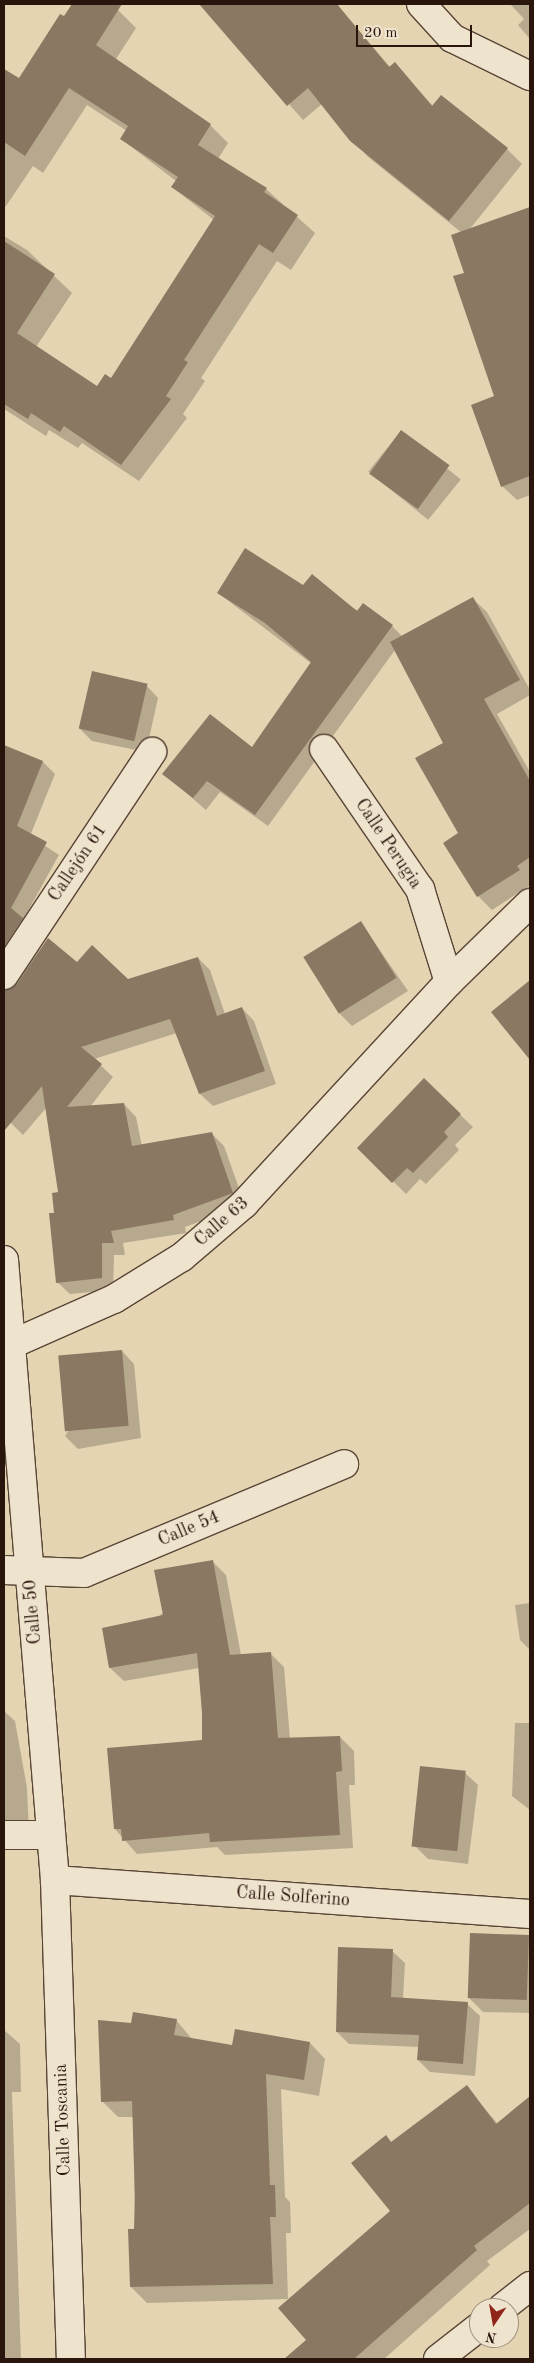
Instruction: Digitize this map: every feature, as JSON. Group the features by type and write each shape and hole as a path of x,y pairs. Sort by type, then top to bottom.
{"street":[{"path":"422,4 452,38 530,76"},
{"name":"Calle Perugia","path":"324,749 420,889 449,982"},
{"name":"Callejón 61","path":"4,975 152,752"},
{"path":"449,982 530,903"},
{"name":"Calle 63","path":"10,1345 114,1299 182,1257 244,1204 449,982"},
{"path":"4,1260 10,1345"},
{"name":"Calle 50","path":"10,1345 16,1571 52,1834 55,1880"},
{"name":"Calle 54","path":"16,1571 84,1572 344,1464"},
{"path":"4,1835 52,1834"},
{"name":"Calle Solferino","path":"55,1880 530,1914"},
{"name":"Calle Toscania","path":"55,1880 71,2359"},
{"path":"515,2298 530,2286"},
{"path":"438,2359 469,2335"}],"building":[{"path":"72,4 122,4 96,45 211,124 198,145 267,188 264,192 298,215 273,253 259,244 184,360 188,362 166,396 171,399 121,465 64,426 60,432 31,413 28,419 4,404 4,241 55,274 17,333 97,386 105,374 111,378 215,216 171,187 178,177 120,139 128,126 69,88 25,156 4,142 4,69 19,78 60,14 64,16"},
{"path":"199,4 337,4 389,67 395,62 432,106 441,95 508,148 449,221 350,141 308,88 287,106"},
{"path":"530,207 530,476 501,487 471,405 494,396 453,276 464,273 451,235"},
{"path":"401,430 450,465 418,509 369,474"},
{"path":"245,548 303,585 312,574 357,611 363,603 393,625 255,815 207,781 193,798 162,774 210,714 252,747 311,662 265,623 217,593"},
{"path":"473,597 520,680 484,699 530,781 530,857 517,866 520,870 477,897 443,843 458,833 415,758 443,743 390,642"},
{"path":"92,671 148,684 134,741 79,728"},
{"path":"4,745 43,761 17,826 47,842 11,908 23,918 4,947"},
{"path":"361,921 397,978 339,1014 303,957"},
{"path":"48,938 77,962 92,945 128,979 198,957 217,1016 242,1007 265,1071 199,1094 170,1019 81,1047 102,1064 67,1107 124,1103 132,1146 212,1132 233,1193 173,1215 174,1220 111,1231 114,1243 102,1243 102,1278 56,1283 49,1213 54,1213 52,1193 58,1192 42,1086 4,1131 4,991 17,984"},
{"path":"530,980 530,1060 491,1012"},
{"path":"424,1078 461,1114 444,1132 448,1137 413,1173 407,1168 392,1183 357,1148"},
{"path":"122,1350 129,1426 65,1431 58,1356"},
{"path":"213,1560 230,1655 271,1652 278,1738 340,1736 342,1771 336,1772 340,1835 210,1842 209,1833 122,1841 121,1829 114,1829 107,1748 202,1740 202,1712 197,1653 109,1668 102,1628 163,1615 154,1570"},
{"path":"420,1766 466,1771 457,1851 412,1847"},
{"path":"470,1933 529,1935 527,2000 468,1998"},
{"path":"338,1947 393,1949 391,1997 468,2002 463,2064 417,2060 419,2035 336,2032"},
{"path":"133,2012 177,2019 174,2035 232,2045 235,2029 310,2042 304,2080 266,2074 270,2185 275,2185 276,2217 270,2217 273,2284 130,2287 128,2229 134,2229 135,2196 132,2101 101,2102 98,2020 131,2023"},
{"path":"467,2085 496,2124 530,2096 530,2203 474,2246 477,2250 354,2359 284,2359 306,2340 278,2308 390,2211 351,2163 386,2135 391,2142"}]}
